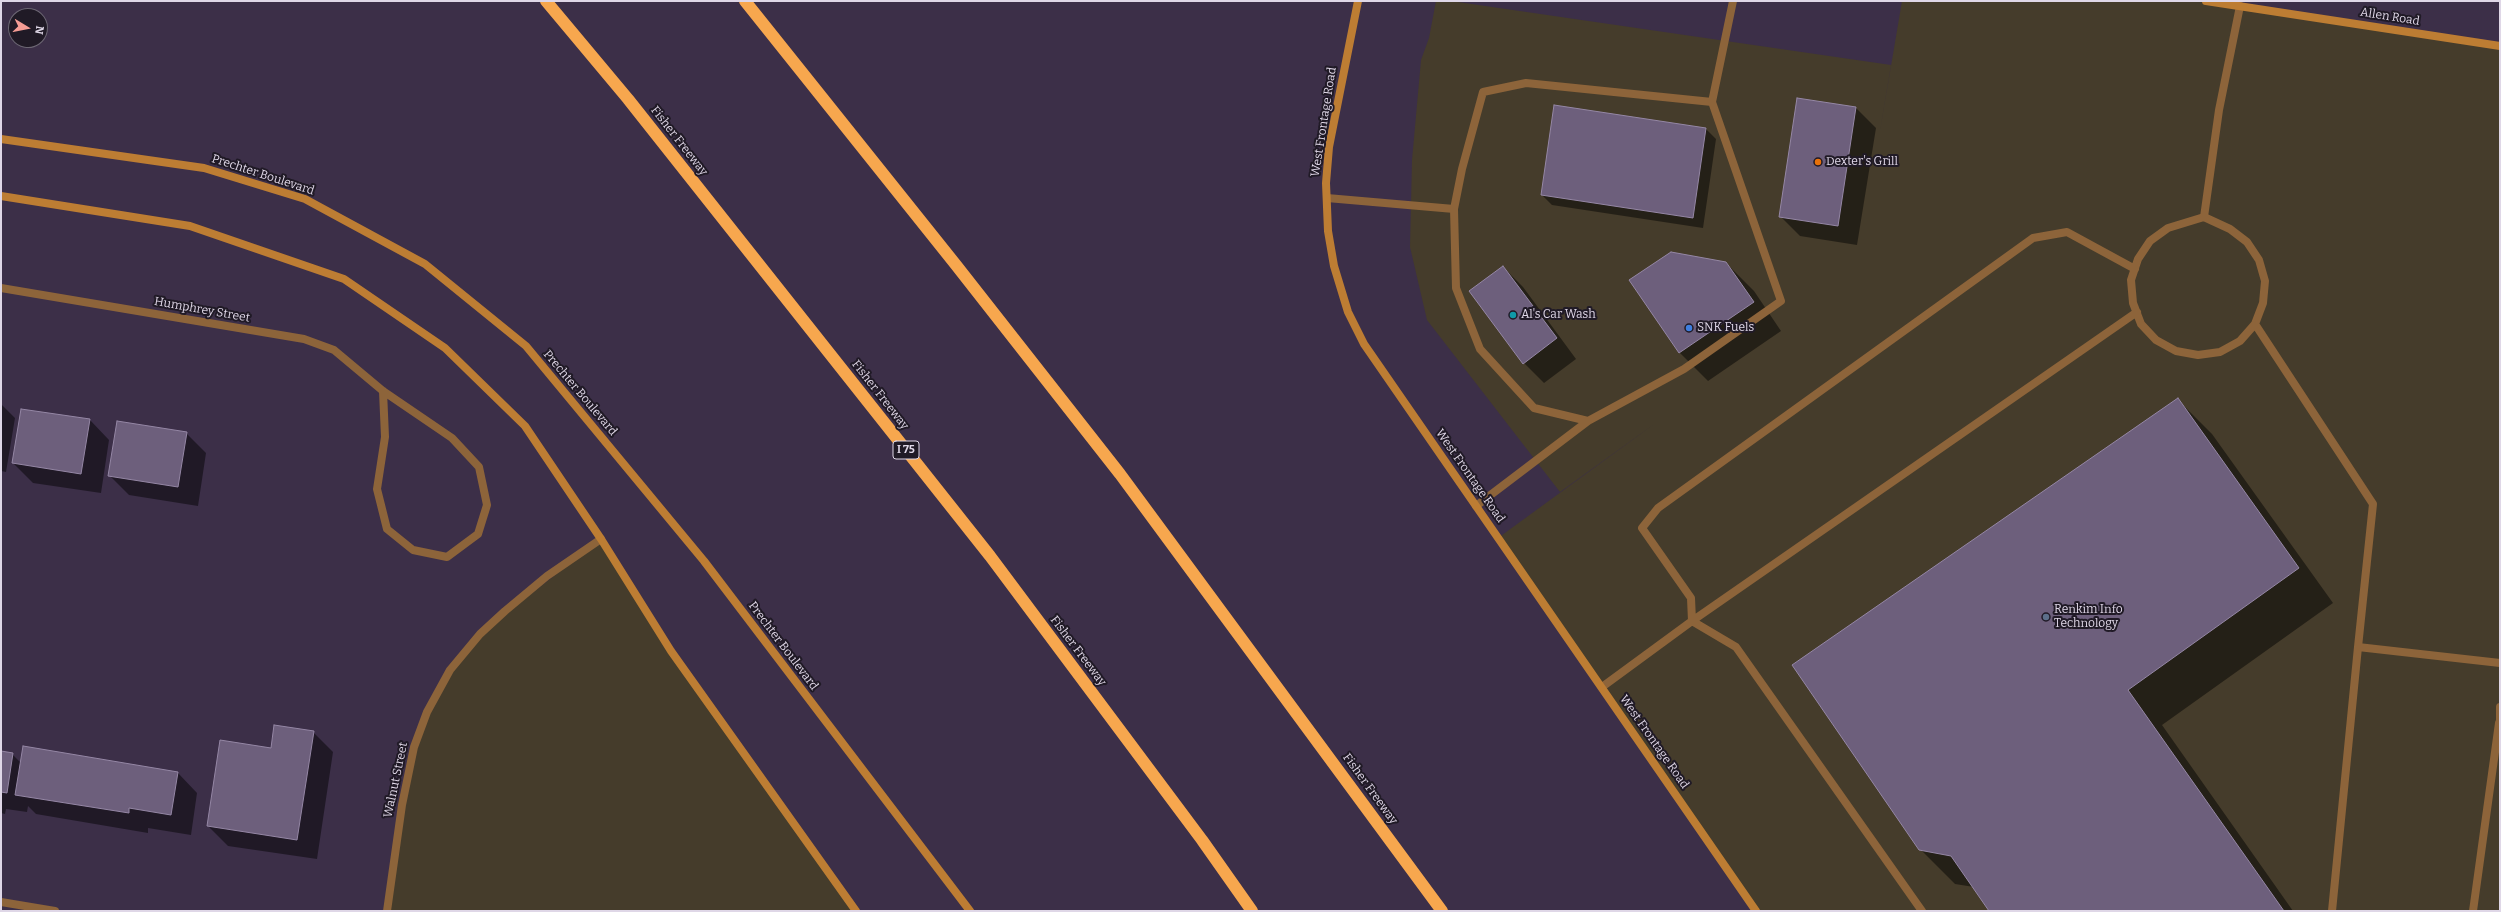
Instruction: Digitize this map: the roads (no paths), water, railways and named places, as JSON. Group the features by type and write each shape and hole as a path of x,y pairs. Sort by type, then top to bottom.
{"highway":[{"name":"Fisher Freeway","path":"546,1 628,99 990,556 1202,840 1252,911"},
{"name":"Fisher Freeway","path":"745,1 956,265 1120,474 1442,911"}],"main road":[{"name":"West Frontage Road","path":"1358,1 1329,147 1326,198 1328,231 1334,266 1348,312 1364,344 1756,911"},
{"name":"Allen Road","path":"2206,1 2500,46"},
{"name":"Prechter Boulevard","path":"1,139 204,168 305,199 425,264 526,346 704,561 970,911"},
{"path":"1,196 190,226 344,279 445,348 525,426 601,538 671,650 856,911"}],"street":[{"path":"1476,506 1588,421 1684,369 1781,301 1712,102 1732,1"},
{"path":"2204,217 2219,110 2240,6"},
{"path":"1588,421 1534,408 1480,350 1456,288 1454,209 1462,169 1483,92 1526,83 1712,102"},
{"path":"1326,198 1454,209"},
{"path":"2204,217 2230,229 2247,242 2260,260 2265,281 2264,303 2255,324 2240,341 2220,352 2198,355 2176,352 2156,340 2141,324 2133,303 2132,280 2138,259 2150,241 2168,228 2204,217"},
{"path":"1692,621 1691,598 1642,528 1658,508 2033,238 2068,232 2135,269"},
{"name":"Humphrey Street","path":"1,288 304,339 334,350 383,391 452,438 479,467 487,505 478,534 447,557 413,550 387,529 377,490 385,437 383,391"},
{"path":"1602,687 1692,621 2137,312"},
{"path":"2255,324 2373,504 2332,911"},
{"name":"Walnut Street","path":"387,911 402,805 414,748 427,712 450,670 480,634 495,620 547,576 601,538"},
{"path":"1692,621 1736,647 1922,911"},
{"path":"2358,647 2500,663"},
{"path":"2473,911 2500,723 2500,707"},
{"path":"1,902 55,911"}],"place":[{"name":"Dexter's Grill","path":"1818,162"},
{"name":"Al's Car Wash","path":"1513,315"},
{"name":"SNK Fuels","path":"1689,328"},
{"name":"Renkim Info Technology","path":"2046,617"}]}
